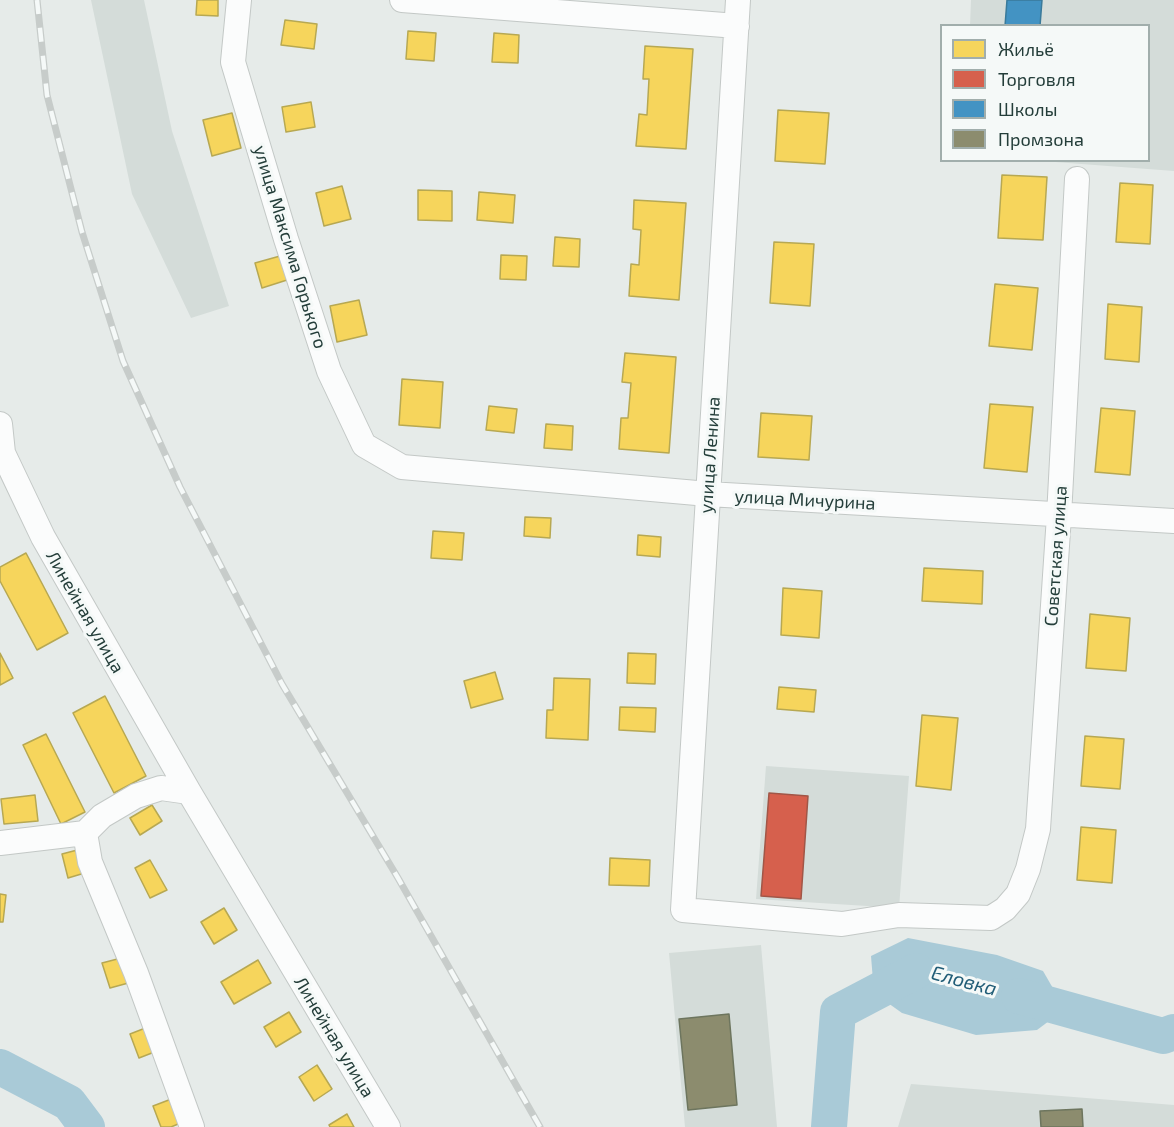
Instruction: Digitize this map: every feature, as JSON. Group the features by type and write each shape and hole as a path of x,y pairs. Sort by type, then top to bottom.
{"street":[{"name":"улица Максима Горького","path":"238,0 233,62 286,239 329,371 364,445 402,467"},
{"path":"402,0 737,26"},
{"name":"улица Ленина","path":"738,0 683,910 842,924 899,915 991,918"},
{"name":"Советская улица","path":"991,918 1005,909 1018,894 1028,868 1038,829 1059,516 1077,179"},
{"name":"Линейная улица","path":"0,424 2,453 43,537 189,792 388,1127"},
{"name":"улица Мичурина","path":"402,467 708,495 1174,521"},
{"path":"0,843 85,833 102,816 136,796 161,788 189,792"},
{"path":"85,833 90,862 136,973 192,1127"}],"shaded area":[{"path":"91,0 144,0 172,131 229,306 191,318 132,194"},
{"path":"971,0 1174,0 1174,171 1055,162 1150,162 1150,24 970,24"},
{"path":"766,766 909,776 899,908 756,899"},
{"path":"761,945 777,1127 685,1127 669,953"},
{"path":"911,1084 1174,1105 1174,1127 898,1127"}],"water":[{"path":"908,938 997,955 1043,971 1065,1009 1037,1030 976,1035 902,1013 874,993 871,956"}],"building: Жильё":[{"path":"197,0 218,0 218,16 196,15"},
{"path":"285,20 317,24 314,49 281,45"},
{"path":"408,31 436,33 434,61 406,59"},
{"path":"494,33 519,35 518,63 492,62"},
{"path":"645,46 693,49 686,149 636,146 639,114 647,115 649,79 643,79"},
{"path":"311,102 315,127 286,132 282,107"},
{"path":"778,110 829,113 825,164 775,161"},
{"path":"232,113 241,148 212,156 203,120"},
{"path":"1002,175 1047,177 1043,240 998,238"},
{"path":"1120,183 1153,185 1150,244 1116,242"},
{"path":"342,186 351,219 324,226 316,193"},
{"path":"418,190 452,191 452,221 418,220"},
{"path":"479,192 515,195 513,223 477,220"},
{"path":"634,200 686,203 679,300 629,296 631,264 639,265 641,230 633,229"},
{"path":"555,237 580,239 579,267 553,266"},
{"path":"774,242 814,244 810,306 770,303"},
{"path":"501,255 527,256 526,280 500,279"},
{"path":"280,256 287,280 262,288 255,263"},
{"path":"995,284 1038,288 1032,350 989,346"},
{"path":"359,300 367,335 337,342 330,306"},
{"path":"1108,304 1142,307 1139,362 1105,359"},
{"path":"625,353 676,357 669,453 619,449 621,418 628,418 631,383 622,382"},
{"path":"402,379 443,382 440,428 399,425"},
{"path":"990,404 1033,407 1027,472 984,468"},
{"path":"489,406 517,409 514,433 486,430"},
{"path":"1101,408 1135,411 1130,475 1095,472"},
{"path":"761,413 812,416 809,460 758,457"},
{"path":"546,424 573,426 572,450 544,448"},
{"path":"525,517 551,518 550,538 524,536"},
{"path":"433,531 464,533 462,560 431,558"},
{"path":"638,535 661,537 660,557 637,555"},
{"path":"26,553 68,633 37,650 0,581 0,567"},
{"path":"924,568 983,571 982,604 922,601"},
{"path":"783,588 822,591 819,638 781,635"},
{"path":"1090,614 1130,618 1126,671 1086,668"},
{"path":"0,653 13,678 0,685"},
{"path":"628,653 656,654 655,684 627,683"},
{"path":"495,672 503,699 471,708 464,681"},
{"path":"554,678 590,679 588,740 546,738 547,710 553,710"},
{"path":"779,687 816,690 814,712 777,709"},
{"path":"105,696 146,776 114,793 73,713"},
{"path":"620,707 656,708 655,732 619,730"},
{"path":"922,715 958,718 951,790 916,786"},
{"path":"46,734 85,812 61,824 23,745"},
{"path":"1085,736 1124,739 1120,789 1081,786"},
{"path":"35,795 38,821 4,824 1,799"},
{"path":"152,805 162,821 140,835 130,818"},
{"path":"1081,827 1116,830 1112,883 1077,880"},
{"path":"81,849 88,872 68,878 62,854"},
{"path":"610,858 650,860 649,886 609,885"},
{"path":"150,860 167,890 150,898 135,868"},
{"path":"0,894 6,895 3,922 0,922"},
{"path":"224,908 237,930 214,944 201,922"},
{"path":"125,957 132,982 110,988 102,963"},
{"path":"258,960 271,983 234,1004 221,982"},
{"path":"289,1012 301,1032 276,1047 264,1027"},
{"path":"148,1027 157,1051 139,1058 130,1034"},
{"path":"317,1065 332,1089 314,1101 299,1077"},
{"path":"174,1098 183,1122 171,1127 161,1127 153,1106"},
{"path":"347,1114 354,1127 330,1127 329,1125"}],"building: Торговля":[{"path":"769,793 808,796 801,899 761,896"}],"building: Школы":[{"path":"1007,0 1042,0 1040,24 1005,24"}],"building: Промзона":[{"path":"729,1014 737,1105 688,1110 679,1019"},
{"path":"1082,1109 1083,1127 1041,1127 1040,1111"}],"waterway":[{"name":"Еловка","path":"829,1127 838,1012 916,971"},
{"name":"Еловка","path":"1019,996 1163,1036 1174,1032"},
{"name":"Еловка","path":"0,1067 69,1103 87,1127"}],"railway":[{"path":"37,0 47,95 82,232 123,361 180,487 282,684 398,878 540,1127"}]}
